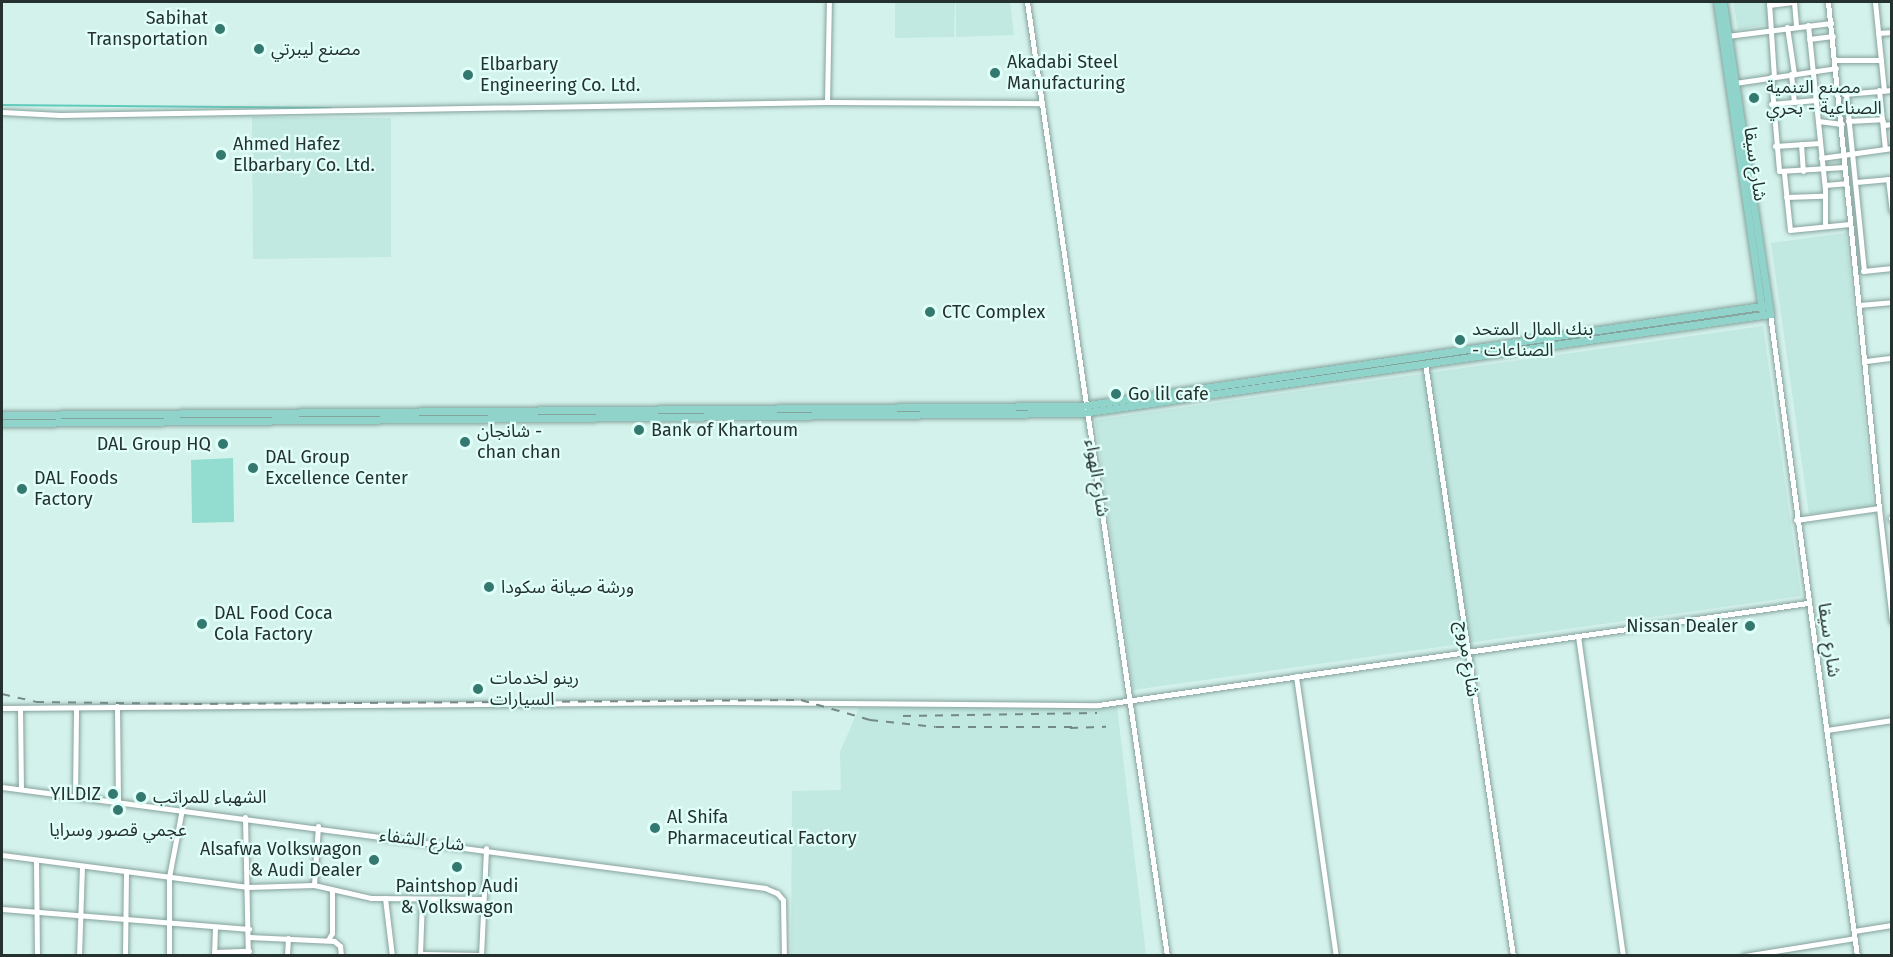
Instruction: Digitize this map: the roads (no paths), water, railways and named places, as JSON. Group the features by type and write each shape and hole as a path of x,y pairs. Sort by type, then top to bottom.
{"main road":[{"name":"شارع سيقا","path":"1717,2 1767,314"},
{"name":"شارع سيقا","path":"1723,2 1765,305"},
{"path":"2,423 124,418 1086,409 1765,305"},
{"path":"1286,380 1425,363 1767,314"},
{"path":"2,415 124,418"}],"street":[{"path":"827,102 829,2"},
{"name":"شارع الهواء","path":"1027,2 1167,956"},
{"path":"1796,26 1793,2 1769,3 1771,104 1778,168 1784,172 1845,167"},
{"path":"1828,2 1836,68 1848,121 1864,271"},
{"path":"1821,158 1888,149 1882,118 1881,60 1875,2"},
{"path":"1727,36 1831,23"},
{"path":"1808,25 1825,185 1823,196 1825,226"},
{"path":"1787,27 1794,102"},
{"path":"1878,33 1892,32"},
{"path":"1809,39 1833,36"},
{"path":"1835,60 1881,60"},
{"path":"1735,83 1836,68"},
{"path":"1842,94 1892,90"},
{"path":"1842,94 1846,183 1892,621"},
{"path":"1771,104 1816,100"},
{"path":"2,112 60,115 827,102 1042,103"},
{"path":"1848,121 1882,118"},
{"path":"1882,118 1884,125 1892,124"},
{"path":"1818,121 1842,124"},
{"path":"1775,146 1820,143"},
{"path":"1800,144 1803,171"},
{"path":"1784,172 1790,230 1850,224"},
{"path":"1856,182 1890,179 1892,211"},
{"path":"1825,185 1846,183"},
{"path":"1786,197 1823,196"},
{"path":"1856,272 1892,268"},
{"path":"1859,305 1892,302"},
{"name":"شارع سيقا","path":"1767,314 1857,956"},
{"path":"1866,361 1892,358"},
{"name":"شارع مروج","path":"1425,363 1513,956"},
{"path":"1796,520 1880,508"},
{"path":"2,708 76,710 117,706 988,701 1098,705 1467,650 1808,603"},
{"path":"1578,636 1623,956"},
{"path":"1296,676 1336,956"},
{"path":"117,706 118,801"},
{"path":"20,709 21,789"},
{"path":"75,796 76,710"},
{"path":"1827,730 1892,720"},
{"name":"شارع الشفاء","path":"2,787 486,848 772,890 783,900 784,956"},
{"path":"169,956 169,877 183,809"},
{"path":"215,927 214,954 248,953 248,887 244,817"},
{"path":"314,885 318,826"},
{"path":"423,899 420,955 481,955 486,848"},
{"path":"2,855 248,887 314,885 385,898 483,899"},
{"path":"36,860 37,956"},
{"path":"79,956 82,866"},
{"path":"125,956 126,871"},
{"path":"328,940 332,933 332,890"},
{"path":"385,898 392,956"},
{"path":"2,909 249,928"},
{"path":"1854,931 1892,925"},
{"path":"249,937 328,940 338,943 341,956"},
{"path":"287,956 288,938"},
{"path":"1744,956 1781,952 1855,938"}],"waterway":[{"path":"2,105 331,108"}],"railway":[{"path":"2,694 36,702 194,704 801,700 870,720 936,727 1077,727"},
{"path":"903,716 1097,713"},
{"path":"1070,728 1106,727"}],"place":[{"name":"Sabihat Transportation","path":"220,29"},
{"name":"مصنع ليبرتي","path":"259,49"},
{"name":"Akadabi Steel Manufacturing","path":"995,73"},
{"name":"Elbarbary Engineering Co. Ltd.","path":"468,75"},
{"name":"مصنع التنمية الصناعية - بحري","path":"1754,98"},
{"name":"Ahmed Hafez Elbarbary Co. Ltd.","path":"221,155"},
{"name":"CTC Complex","path":"930,312"},
{"name":"بنك المال المتحد - الصناعات","path":"1460,340"},
{"name":"Go lil cafe","path":"1116,394"},
{"name":"Bank of Khartoum","path":"639,430"},
{"name":"شانجان - chan chan","path":"465,442"},
{"name":"DAL Group HQ","path":"223,444"},
{"name":"DAL Group Excellence Center","path":"253,468"},
{"name":"DAL Foods Factory","path":"22,489"},
{"name":"ورشة صيانة سكودا","path":"489,587"},
{"name":"DAL Food Coca Cola Factory","path":"202,624"},
{"name":"Nissan Dealer","path":"1750,626"},
{"name":"رينو لخدمات السيارات","path":"478,689"},
{"name":"YILDIZ","path":"113,794"},
{"name":"الشهباء للمراتب","path":"141,797"},
{"name":"عجمي قصور وسرايا","path":"118,810"},
{"name":"Al Shifa Pharmaceutical Factory","path":"655,828"},
{"name":"Alsafwa Volkswagon & Audi Dealer","path":"374,860"},
{"name":"Paintshop Audi & Volkswagon","path":"457,867"}]}
